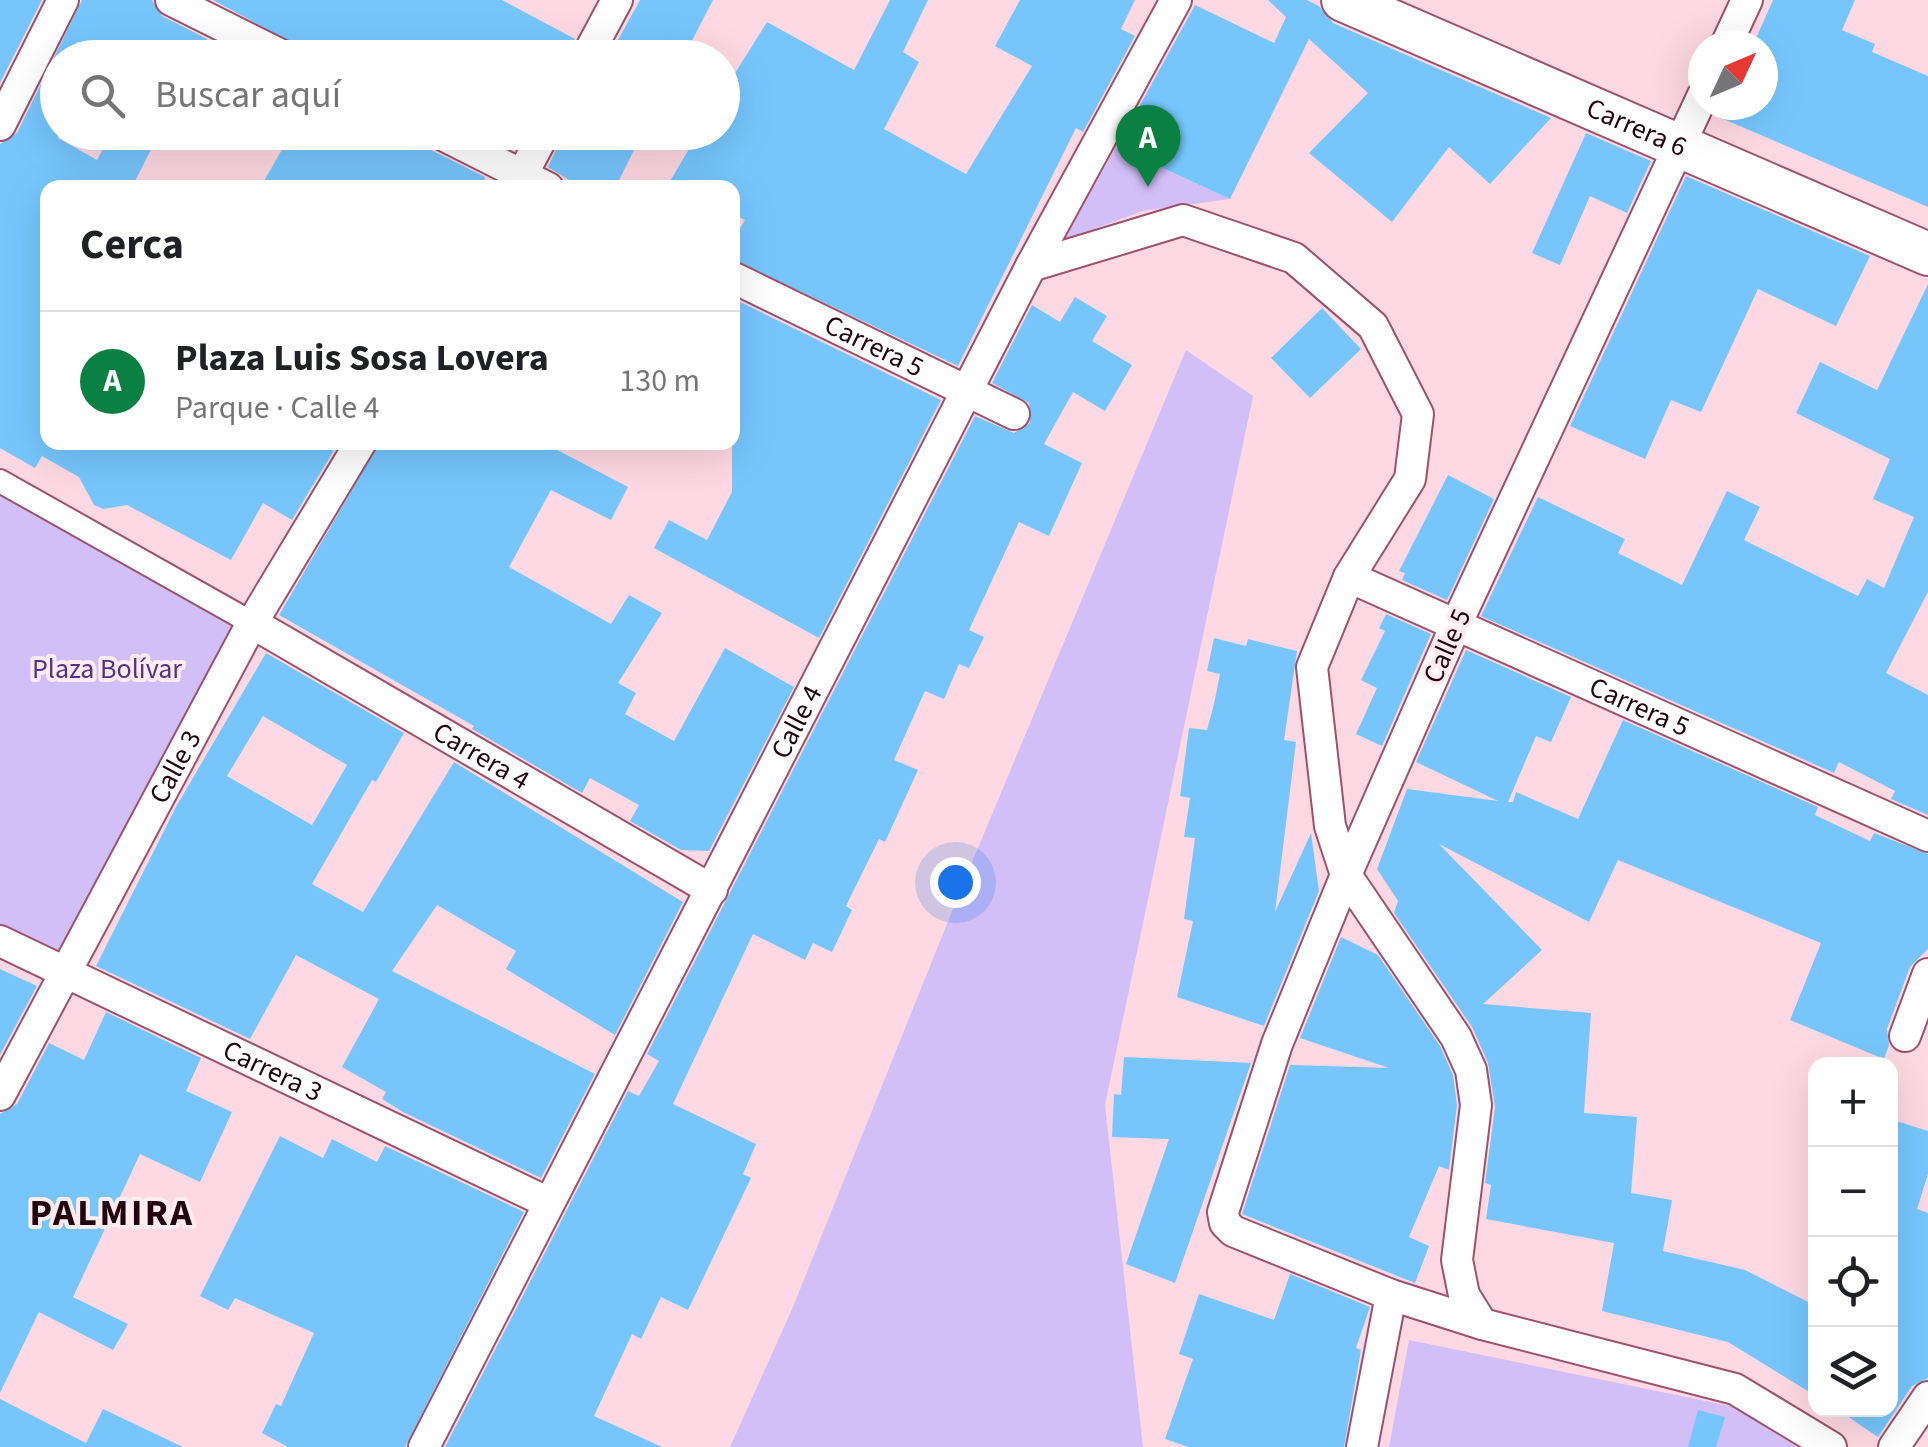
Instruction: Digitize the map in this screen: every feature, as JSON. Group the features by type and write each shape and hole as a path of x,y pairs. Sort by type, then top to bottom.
{"main road":[{"name":"Carrera 6","path":"1344,0 1928,254"}],"street":[{"path":"43,40 63,0"},
{"path":"171,0 250,40"},
{"path":"596,40 617,0"},
{"name":"Calle 4","path":"424,1447 1031,266 1176,0"},
{"path":"1733,30 1746,0"},
{"path":"0,125 40,46"},
{"name":"Calle 5","path":"1391,1295 1233,1231 1225,1223 1223,1212 1277,1044 1346,875 1454,627 1691,120"},
{"path":"469,150 524,180"},
{"path":"530,180 539,150"},
{"path":"1031,266 1183,220 1294,258 1373,326 1418,414 1410,479 1349,577 1312,667 1330,826 1346,875 1456,1037 1470,1070 1476,1105 1457,1260 1464,1295 1482,1324"},
{"name":"Carrera 5","path":"740,280 1014,414"},
{"name":"Calle 3","path":"0,1095 252,623 356,450"},
{"path":"0,481 252,623"},
{"name":"Carrera 5","path":"1349,577 1928,836"},
{"name":"Carrera 4","path":"252,623 712,890"},
{"name":"Carrera 3","path":"0,941 547,1202"},
{"path":"1905,1036 1928,974"},
{"path":"1362,1447 1391,1295 1482,1324 1736,1390 1831,1447"},
{"path":"1894,1447 1928,1397"}],"green space":[{"path":"1116,147 1230,199 1143,211 1064,240"},
{"path":"1186,350 1253,396 1105,1105 1143,1447 730,1447 793,1307 965,879"},
{"name":"Plaza Bolívar","path":"0,481 252,623 68,972 0,941"},
{"path":"1409,1340 1735,1407 1797,1447 1389,1447"}],"building":[{"path":"0,0 42,0 0,83"},
{"path":"82,0 152,0 162,16 207,39 206,40 62,40"},
{"path":"213,0 502,0 575,39 575,40 287,40"},
{"path":"640,0 713,0 692,40 618,40"},
{"path":"890,0 928,0 903,52 919,62 884,129 966,174 1032,66 995,46 1020,0 1135,0 1121,29 1135,36 1083,132 1076,128 958,366 740,263 740,228 745,220 740,217 740,180 671,180 688,150 740,150 740,65 767,22 854,70"},
{"path":"1268,0 1307,0 1319,6 1333,23 1551,118 1490,184 1449,147 1392,222 1309,153 1368,93 1309,39 1230,199 1117,147 1195,5 1274,43 1286,17"},
{"path":"1773,0 1855,0 1842,30 1875,44 1872,52 1928,76 1928,207 1726,120 1778,120 1778,30 1760,30"},
{"path":"40,86 40,150 79,150 97,160 102,150 151,150 136,180 40,180 40,450 334,450 292,520 263,503 231,560 127,505 103,509 94,505 79,477 42,456 35,468 0,448 0,144 17,133"},
{"path":"1586,133 1651,161 1627,213 1590,196 1560,265 1532,253"},
{"path":"282,150 431,150 485,177 484,180 265,180"},
{"path":"556,150 634,150 619,180 569,180 548,167"},
{"path":"1686,176 1870,256 1836,326 1758,289 1701,412 1671,400 1645,459 1570,426"},
{"path":"1928,284 1928,592 1886,673 1928,695 1928,815 1891,799 1895,791 1839,762 1834,773 1481,616 1538,497 1625,539 1618,553 1682,585 1727,491 1760,507 1744,540 1858,596 1867,579 1884,588 1914,517 1873,499 1890,459 1796,413 1820,362 1877,390"},
{"path":"1075,297 1107,316 1092,341 1132,365 1105,411 1073,392 1044,444 1082,463 1049,536 1019,522 969,630 984,637 969,668 959,664 944,699 925,691 894,760 918,770 885,842 879,839 846,906 852,910 832,952 813,943 805,960 753,934 673,1104 756,1144 743,1174 751,1178 688,1310 661,1297 641,1339 632,1334 594,1416 662,1447 445,1447 628,1091 639,1096 659,1061 647,1054 975,416 1014,433 1030,423 1029,403 992,383 1032,305 1060,322"},
{"path":"740,302 941,400 819,638 654,548 669,520 707,540 732,492 732,450 740,450"},
{"path":"1322,308 1361,349 1310,398 1271,358"},
{"path":"375,450 557,450 628,487 611,520 551,490 509,567 611,624 629,595 662,613 618,683 636,693 625,714 674,741 725,648 794,687 709,851 681,850 630,821 639,805 590,778 582,793 472,729 474,726 279,615"},
{"path":"1448,475 1494,499 1447,600 1402,580 1405,573 1399,571"},
{"path":"1386,614 1431,634 1382,746 1356,734 1377,688 1361,680 1385,631 1379,628"},
{"path":"1214,638 1246,646 1248,639 1297,651 1284,740 1296,742 1275,912 1311,833 1319,891 1264,1026 1177,997 1193,921 1184,919 1195,838 1184,837 1190,798 1180,796 1189,728 1207,730 1214,704 1220,674 1207,671"},
{"path":"1466,650 1571,697 1551,742 1536,736 1508,802 1513,802 1516,792 1578,819 1623,720 1818,807 1815,815 1870,841 1874,833 1928,854 1928,949 1910,967 1887,1029 1889,1045 1885,1057 1879,1057 1790,1020 1821,943 1618,860 1589,922 1439,844 1542,950 1483,1004 1591,1013 1584,1113 1637,1117 1631,1193 1672,1200 1663,1251 1745,1270 1808,1302 1808,1391 1728,1342 1602,1311 1614,1243 1486,1219 1491,1185 1485,1183 1495,1107 1488,1063 1472,1027 1394,913 1398,901 1377,869 1407,789 1498,801 1416,762"},
{"path":"266,653 404,733 312,884 363,912 454,762 683,902 615,1035 506,969 516,951 437,905 392,971 595,1074 541,1178 403,1112 382,1099 386,1092 342,1067 379,999 296,955 250,1039 96,966 177,805","holes":["263,716 347,765 312,825 227,776"]},
{"path":"1341,937 1378,955 1440,1046 1453,1075 1457,1105 1449,1170 1439,1166 1409,1237 1429,1246 1415,1283 1242,1214 1290,1065 1389,1068 1300,1038"},
{"path":"0,969 37,986 0,1055"},
{"path":"106,1012 201,1058 186,1091 232,1112 200,1182 140,1154 73,1297 128,1324 113,1350 39,1312 0,1393 0,1114 17,1104 49,1043 84,1060"},
{"path":"1124,1057 1251,1063 1175,1283 1126,1264 1169,1139 1112,1137 1114,1094 1121,1095"},
{"path":"1898,1122 1928,1131 1928,1174 1917,1209 1928,1213 1928,1378 1912,1386 1898,1407"},
{"path":"280,1136 323,1158 332,1139 377,1162 385,1146 524,1212 405,1447 288,1447 262,1433 276,1404 281,1406 314,1333 235,1298 228,1310 200,1296"},
{"path":"1290,1274 1370,1307 1356,1348 1361,1350 1344,1447 1188,1447 1165,1439 1193,1359 1179,1354 1199,1294 1274,1320"},
{"path":"0,1399 86,1443 103,1409 183,1447 0,1447"},
{"path":"1698,1410 1725,1417 1716,1447 1688,1447"},
{"path":"1848,1417 1891,1417 1878,1437"}],"place":[{"name":"Plaza Luis Sosa Lovera","path":"1148,187"}],"district":[{"name":"PALMIRA","path":"112,1213"}]}
